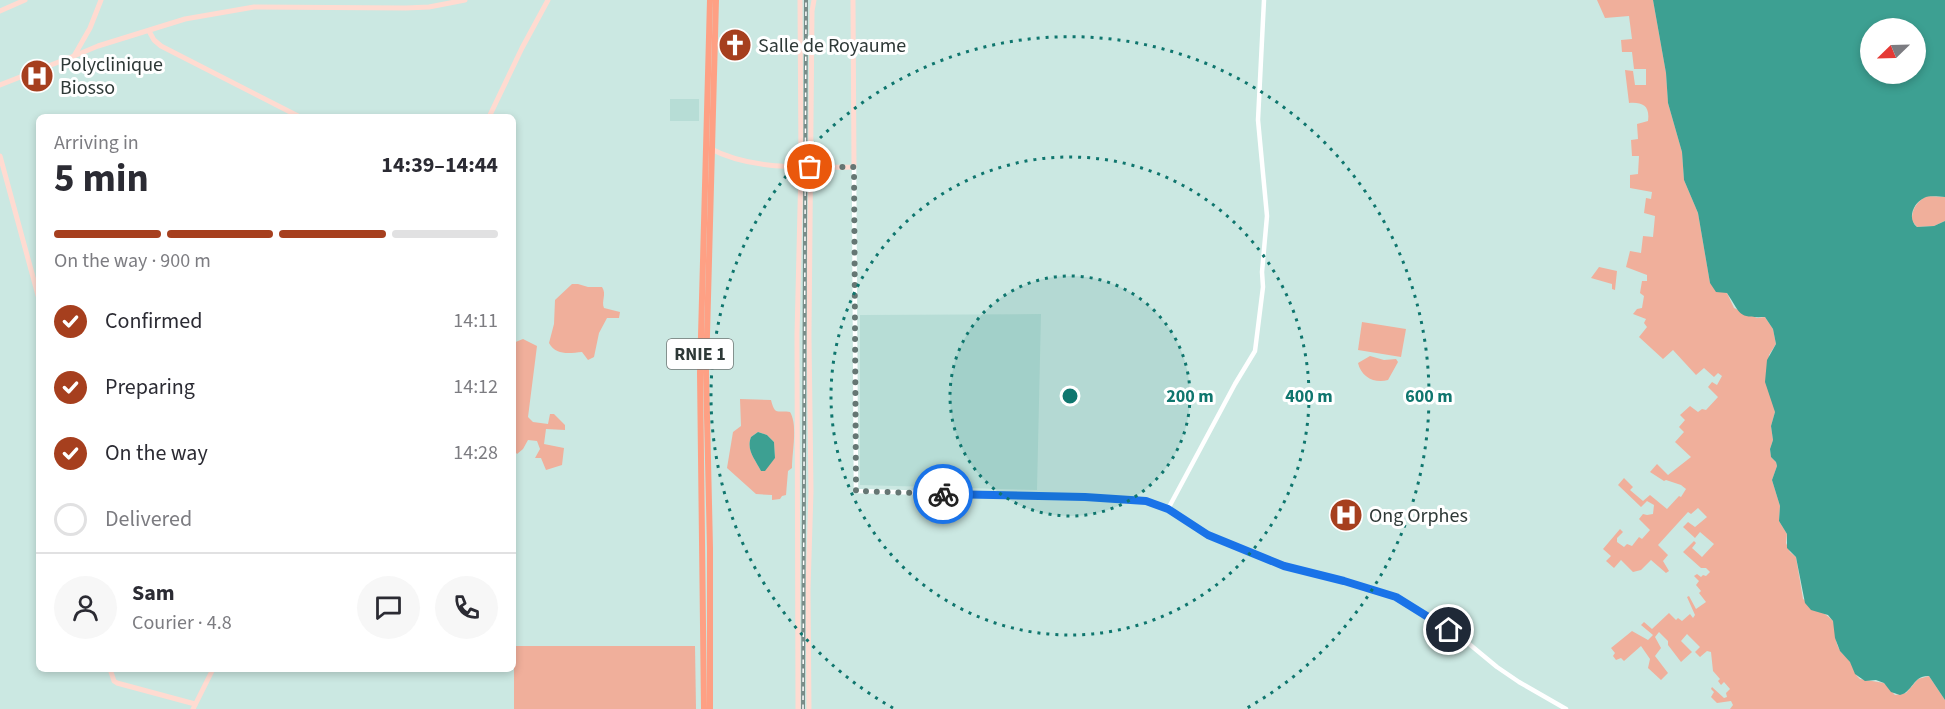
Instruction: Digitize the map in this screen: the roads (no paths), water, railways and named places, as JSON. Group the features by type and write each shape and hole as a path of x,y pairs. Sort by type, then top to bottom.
{"highway":[{"name":"RNIE 1","path":"710,0 706,372 710,548 710,709"},
{"name":"RNIE 1","path":"704,709 700,373 716,0"}],"main road":[{"path":"0,11 25,0"},
{"path":"74,56 90,28 100,0"},
{"path":"0,86 98,46 196,16 254,7 354,9 417,7 465,0"},
{"path":"490,114 548,0"},
{"path":"798,709 797,335 801,167 801,0"},
{"path":"809,709 810,167 814,0"},
{"path":"710,148 752,163 801,167 854,167 853,0"},
{"path":"149,31 161,46 294,114"},
{"path":"0,156 36,287"},
{"path":"111,672 117,683 194,707 212,672"}],"street":[{"path":"1168,509 1255,351 1263,287 1262,272 1267,216 1258,120 1264,0"},
{"path":"854,167 856,491 1146,501 1168,509 1208,535 1284,566 1396,597 1468,642 1497,667 1566,709"}],"railway":[{"path":"803,709 806,0"}],"place":[{"name":"Salle de Royaume","path":"735,45"},
{"name":"Polyclinique Biosso","path":"37,76"},
{"name":"Ong Orphes","path":"1346,515"}]}
